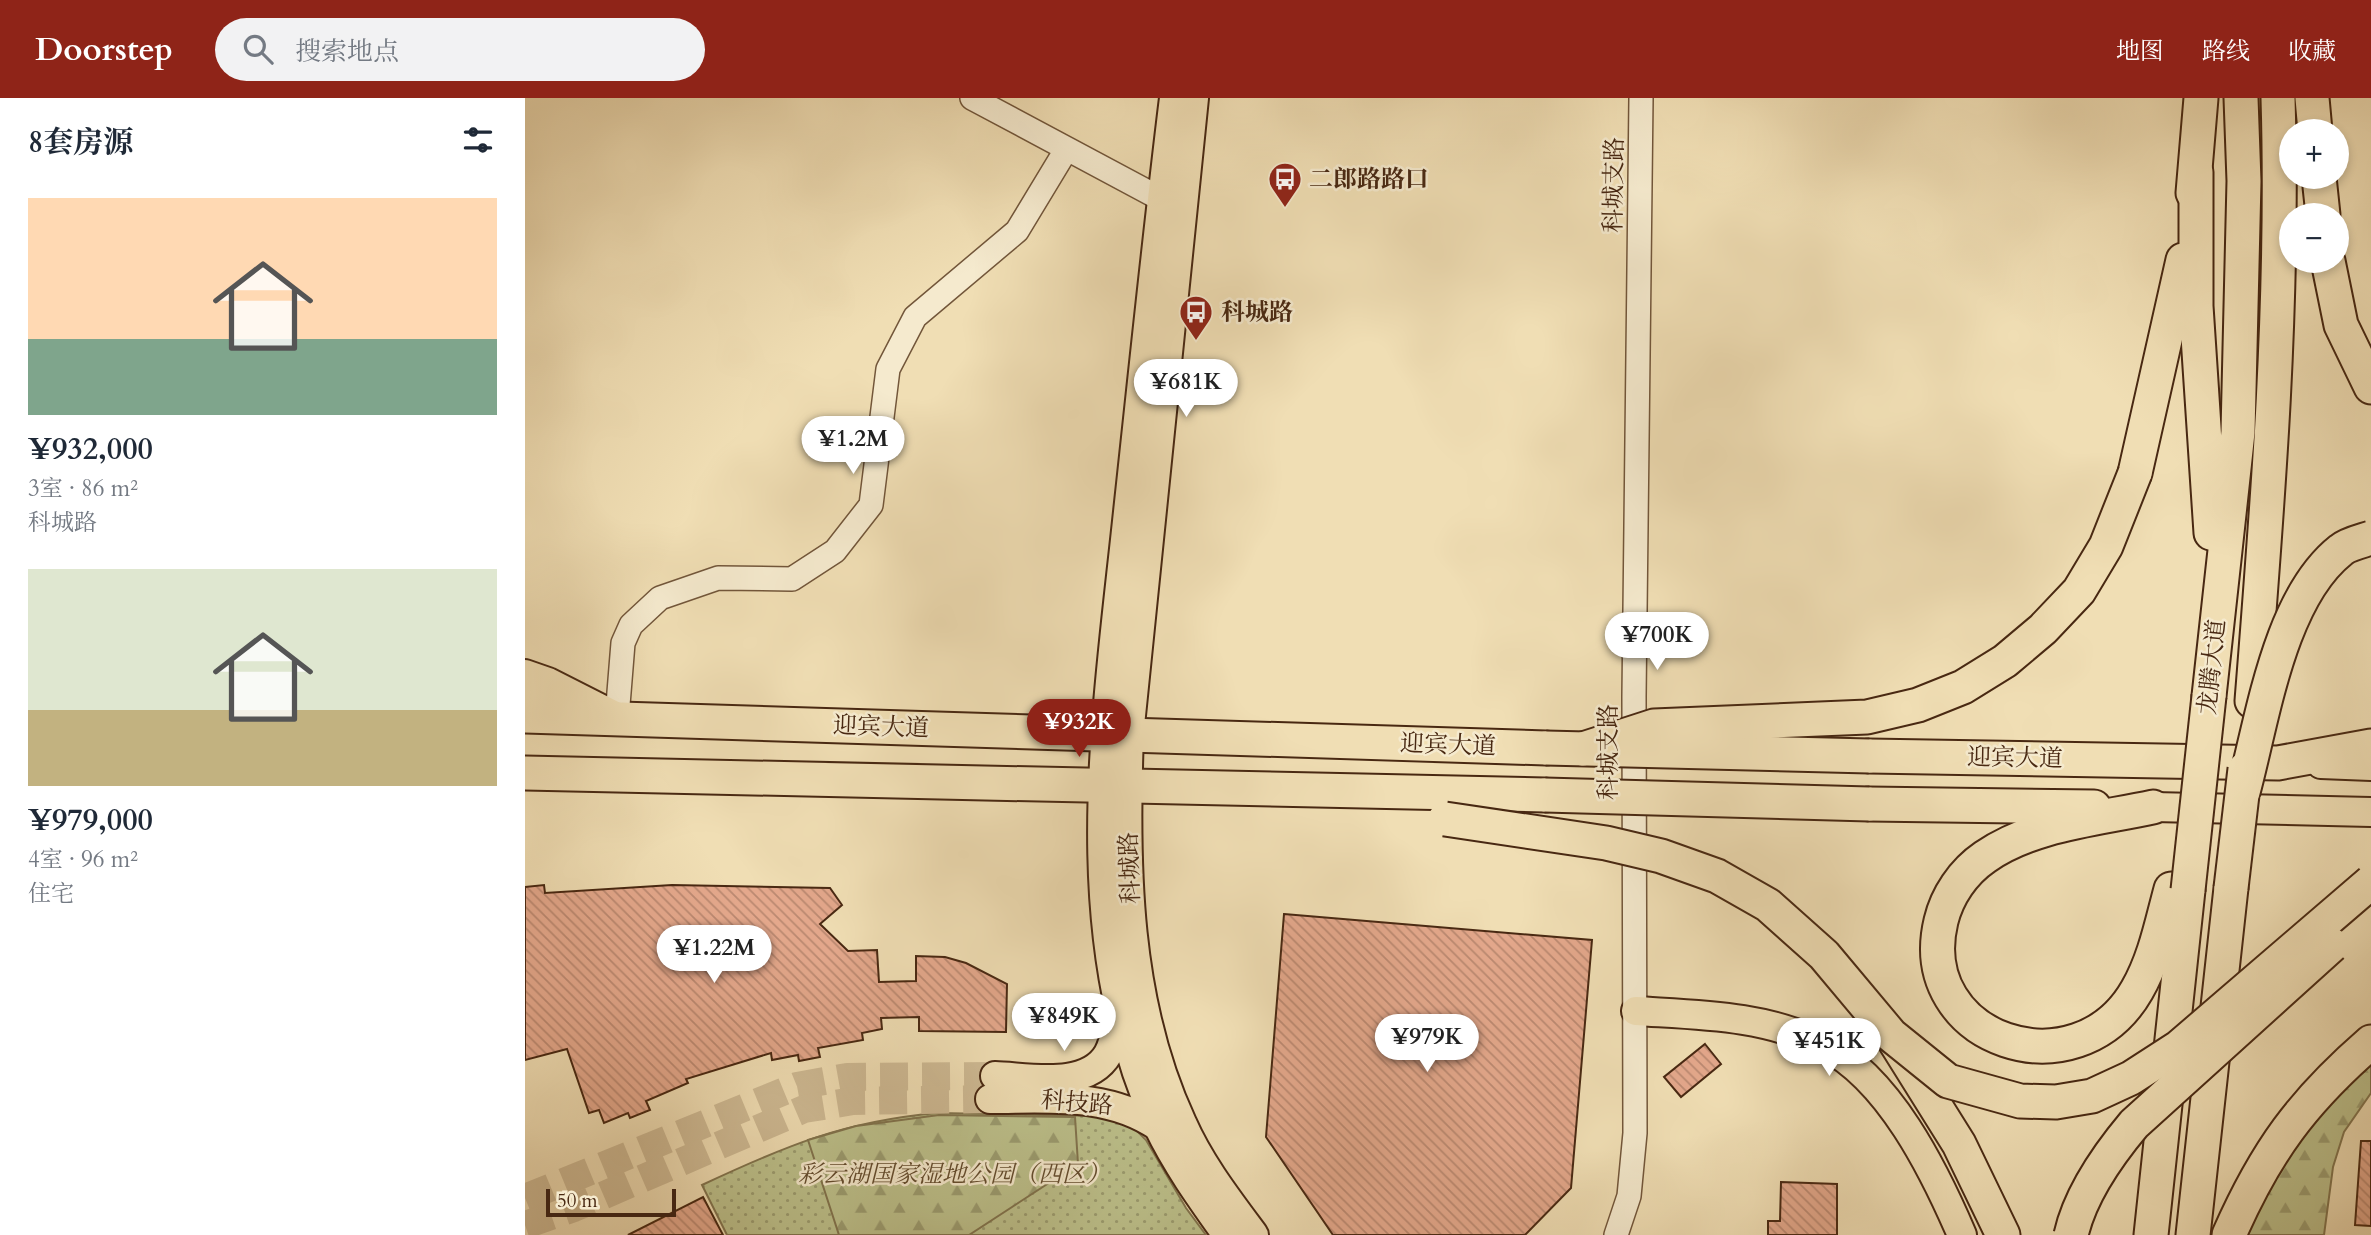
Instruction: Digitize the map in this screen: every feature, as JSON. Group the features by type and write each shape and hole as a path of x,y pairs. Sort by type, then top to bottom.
{"highway":[{"path":"2201,98 2196,172 2196,306 2217,626"},
{"name":"龙腾大道","path":"2151,1235 2180,889 2200,778 2238,432 2244,181 2241,98"},
{"name":"龙腾大道","path":"2193,1235 2243,792 2274,428 2281,198 2279,98"},
{"path":"2312,98 2314,119"},
{"path":"1583,749 1654,726 1867,717 1918,705 1963,687 2005,660 2033,637 2079,591 2106,546 2135,474 2184,256 2196,172"},
{"path":"2330,273 2341,326 2371,387"},
{"path":"2243,792 2284,639 2308,584 2342,548 2371,538"},
{"name":"迎宾大道","path":"525,716 1583,749 2278,763"},
{"path":"848,780 898,771 1016,772 1026,769 1032,760 1029,745 1020,738 997,731"},
{"path":"2278,763 2371,746"},
{"name":"迎宾大道","path":"525,773 1869,804 2153,807"},
{"path":"1324,791 1445,819 1606,843 1661,856 1717,876 1768,905 1824,955 1891,1035 1959,1144 2003,1235"},
{"path":"2153,807 2019,839 1984,858 1962,879 1945,904 1938,932 1939,965 1950,994 1985,1031 2008,1043 2038,1048 2067,1046 2093,1035 2114,1019 2136,992 2180,889"},
{"path":"1891,1035 1948,1080 1988,1094 2020,1101 2044,1102 2092,1096 2131,1077 2179,1047 2371,881"},
{"path":"2071,1235 2107,1160 2134,1124 2371,911"},
{"path":"2229,1235 2252,1183 2285,1129 2329,1079 2371,1042"}],"main road":[{"name":"科城路","path":"1174,98 1161,199 1115,786 1104,876 1121,1006 1138,1074 1159,1127 1227,1235"},
{"name":"科城路","path":"1117,735 1194,98"},
{"path":"525,674 578,696 617,717"},
{"path":"525,695 578,696"},
{"name":"迎宾大道","path":"2278,763 2371,766"},
{"name":"科城路","path":"1115,786 1138,978 1157,1061 1183,1126 1218,1186 1254,1235"},
{"name":"迎宾大道","path":"2153,807 2371,812"},
{"name":"科技路","path":"1121,1006 1109,1052 1090,1071 992,1087 1110,1103 1132,1110 1159,1127"},
{"path":"1636,1011 1710,1016 1770,1026 1824,1045 1846,1059 1874,1087 1907,1130 1947,1200 1962,1235"}],"street":[{"path":"972,98 1161,199"},
{"name":"科城支路","path":"1616,1235 1629,1196 1633,1164 1636,1011 1634,697 1641,98"},
{"path":"617,717 623,643 631,625 660,598 719,578 792,579 835,551 871,505 888,369 915,317 1017,231 1066,150"}],"green space":[{"path":"2371,1055 2371,1093 2344,1132 2333,1167 2324,1235 2239,1235 2257,1190"},
{"name":"彩云湖国家湿地公园（西区）","path":"938,1113 1102,1116 1134,1128 1146,1140 1186,1208 1206,1235 727,1235 702,1185 816,1137 874,1122"},
{"path":"939,1115 1075,1117 1078,1164 969,1235 839,1235 808,1140 856,1126"}],"building":[{"path":"544,885 545,893 672,885 830,888 842,905 820,924 848,951 877,950 879,982 916,981 916,956 945,957 966,963 1007,984 1006,1032 919,1031 919,1017 881,1018 882,1029 862,1033 863,1040 818,1048 820,1057 799,1061 798,1055 772,1060 771,1053 686,1079 688,1083 646,1101 650,1110 630,1118 628,1113 604,1123 599,1110 589,1113 567,1049 525,1060 525,887"},
{"path":"1284,914 1592,940 1571,1188 1525,1235 1333,1235 1266,1137"},
{"path":"1705,1044 1721,1064 1681,1097 1664,1077"},
{"path":"2361,1141 2371,1141 2371,1226 2355,1225"},
{"path":"1781,1182 1837,1184 1837,1235 1768,1235 1768,1221 1780,1221"},
{"path":"703,1197 723,1235 628,1235"}],"tunnel":[{"path":"525,1198 797,1086 847,1077 995,1076"},
{"path":"525,1225 574,1208 804,1109 853,1101 990,1099"}],"place":[{"name":"二郎路路口","path":"1285,209"},
{"name":"科城路","path":"1196,342"}]}
